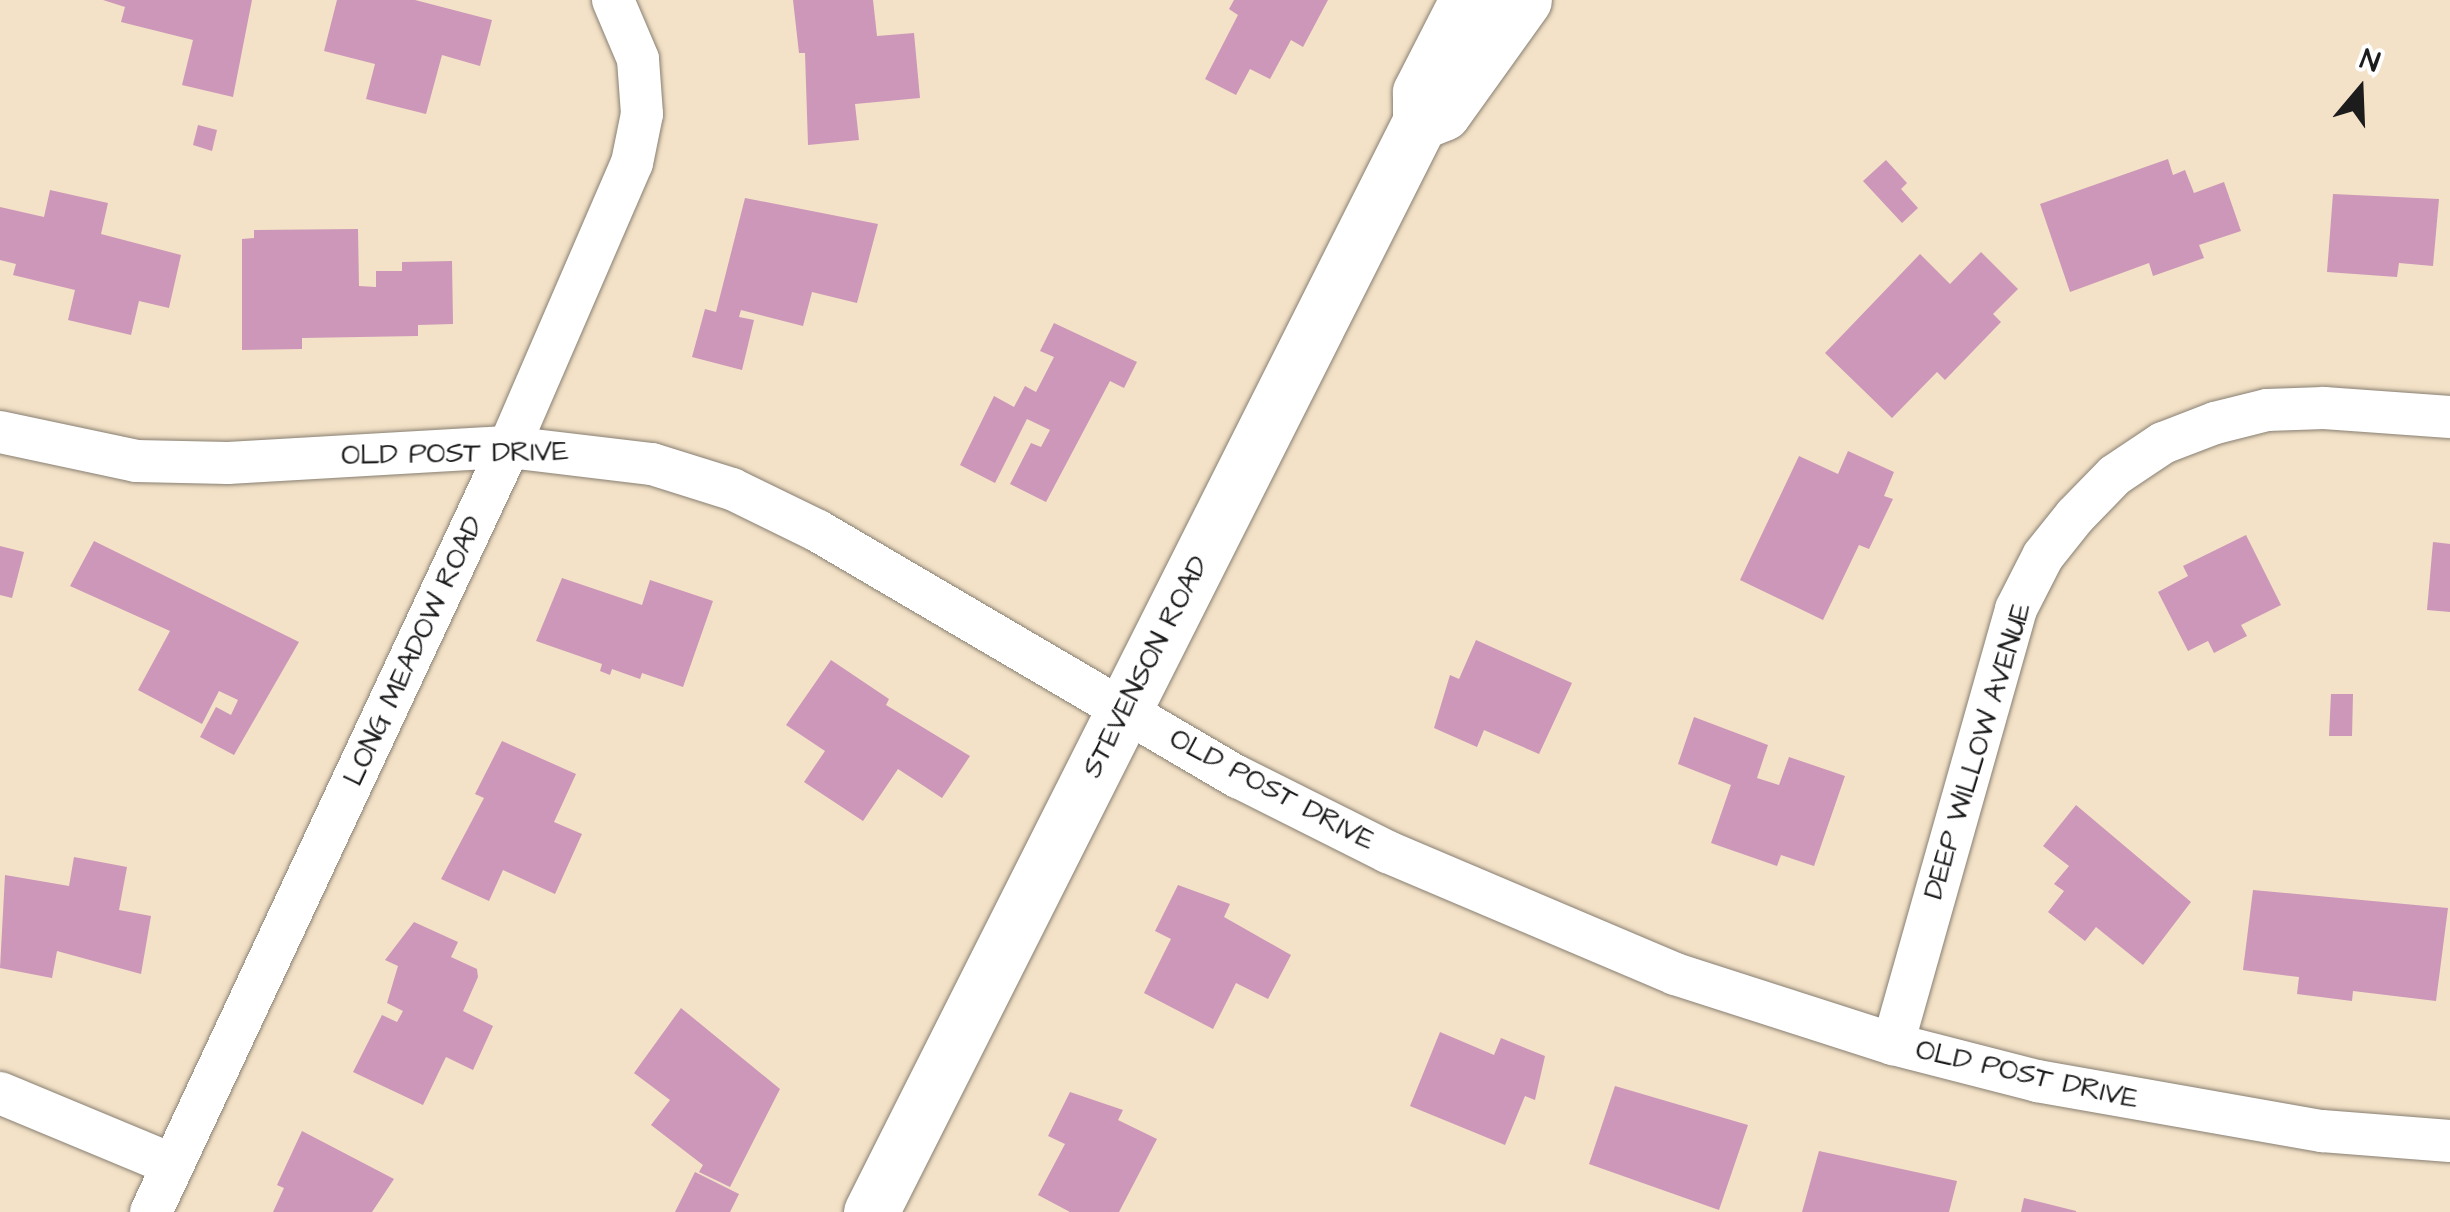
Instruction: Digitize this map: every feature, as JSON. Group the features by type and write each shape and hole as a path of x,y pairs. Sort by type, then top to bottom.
{"main road":[{"name":"STEVENSON ROAD","path":"871,1212 1420,122 1420,92 1467,0"},
{"name":"STEVENSON ROAD","path":"1420,122 1443,114 1524,0"}],"street":[{"name":"LONG MEADOW ROAD","path":"151,1212 509,447 632,164 642,114 638,59 619,10"},
{"name":"DEEP WILLOW AVENUE","path":"1893,1044 2016,609 2043,556 2076,516 2131,464 2215,422 2267,410 2324,408 2450,417"},
{"name":"OLD POST DRIVE","path":"0,432 136,462 228,463 509,447 584,451 732,489 818,531 1255,786 1527,914 1675,974 1893,1044 2165,1107 2322,1131 2450,1141"},
{"path":"0,1093 173,1165"}],"building":[{"path":"103,0 252,0 233,97 182,85 193,40 121,22 125,7"},
{"path":"337,0 415,0 492,20 480,66 442,55 426,114 366,99 375,64 324,51"},
{"path":"793,0 873,0 877,36 914,33 920,98 855,104 859,140 808,145 805,53 799,53"},
{"path":"1234,0 1328,0 1303,47 1291,40 1270,79 1250,69 1236,95 1205,79 1238,15 1229,9"},
{"path":"198,125 217,130 212,151 193,145"},
{"path":"2168,159 2173,175 2185,170 2194,193 2224,182 2241,231 2199,245 2204,258 2153,276 2149,263 2070,292 2040,204"},
{"path":"1886,160 1907,183 1901,189 1918,208 1902,223 1863,181"},
{"path":"50,190 108,203 101,234 181,255 169,308 139,301 131,335 68,320 75,290 13,275 16,264 0,260 0,207 44,217"},
{"path":"2333,194 2439,199 2433,266 2399,263 2397,277 2327,272"},
{"path":"745,198 878,224 857,303 812,292 803,326 741,310 739,317 754,320 742,370 692,357 705,309 716,312"},
{"path":"358,229 359,286 376,287 376,271 402,271 402,262 452,261 453,324 418,325 418,336 302,338 302,349 242,350 242,239 254,238 254,230"},
{"path":"1981,252 2018,289 1993,314 2001,322 1945,380 1937,372 1892,418 1825,353 1920,254 1950,284"},
{"path":"1054,323 1137,362 1124,388 1110,381 1046,502 1010,484 1031,443 1041,447 1050,430 1027,419 995,483 960,465 994,396 1014,407 1025,386 1036,392 1054,357 1040,351"},
{"path":"1848,451 1894,472 1884,496 1893,499 1869,549 1859,545 1823,620 1740,580 1799,456 1838,474"},
{"path":"2246,535 2281,605 2241,625 2247,636 2214,653 2208,641 2188,651 2158,592 2188,576 2183,566"},
{"path":"94,541 299,642 234,755 200,737 216,707 231,715 238,700 219,691 202,724 138,690 170,631 70,586"},
{"path":"2433,542 2450,544 2450,612 2427,610"},
{"path":"0,546 24,552 12,598 0,595"},
{"path":"562,578 642,605 650,580 713,601 683,687 642,673 640,679 612,669 610,675 600,671 602,664 536,641"},
{"path":"1476,640 1572,683 1539,754 1484,730 1477,747 1434,728 1450,675 1459,679"},
{"path":"831,660 889,699 886,705 970,756 942,798 898,769 863,821 804,782 825,751 786,725"},
{"path":"2331,694 2353,694 2352,736 2329,736"},
{"path":"1694,717 1768,745 1757,778 1779,785 1789,757 1845,776 1814,866 1781,855 1777,866 1711,843 1731,785 1678,764"},
{"path":"502,741 576,774 554,822 582,834 555,894 503,870 489,901 441,879 484,798 475,794"},
{"path":"2076,805 2191,902 2143,965 2096,927 2085,941 2048,912 2064,891 2054,884 2069,866 2043,846"},
{"path":"74,857 127,867 119,910 151,916 141,974 57,951 52,978 0,968 5,875 69,886"},
{"path":"1178,885 1230,904 1224,917 1291,955 1268,999 1236,983 1213,1029 1144,993 1171,939 1155,931"},
{"path":"2253,890 2448,908 2436,1001 2353,991 2352,1001 2297,994 2299,977 2243,970"},
{"path":"414,922 458,942 451,957 477,969 478,977 463,1011 493,1026 473,1070 446,1057 423,1105 353,1072 382,1015 397,1022 403,1011 387,1003 398,966 385,960"},
{"path":"681,1008 780,1089 730,1187 699,1172 703,1165 651,1125 670,1100 634,1073"},
{"path":"1440,1032 1494,1055 1501,1038 1545,1056 1535,1100 1525,1096 1505,1145 1410,1106"},
{"path":"1615,1086 1748,1125 1719,1210 1589,1164"},
{"path":"1070,1092 1123,1110 1118,1120 1157,1139 1119,1212 1070,1212 1038,1195 1065,1144 1048,1136"},
{"path":"302,1131 394,1179 372,1212 273,1212 284,1188 277,1185"},
{"path":"1819,1151 1957,1181 1949,1212 1802,1212"},
{"path":"695,1172 739,1194 730,1212 675,1212"},
{"path":"2024,1198 2076,1211 2076,1212 2021,1212"}]}
